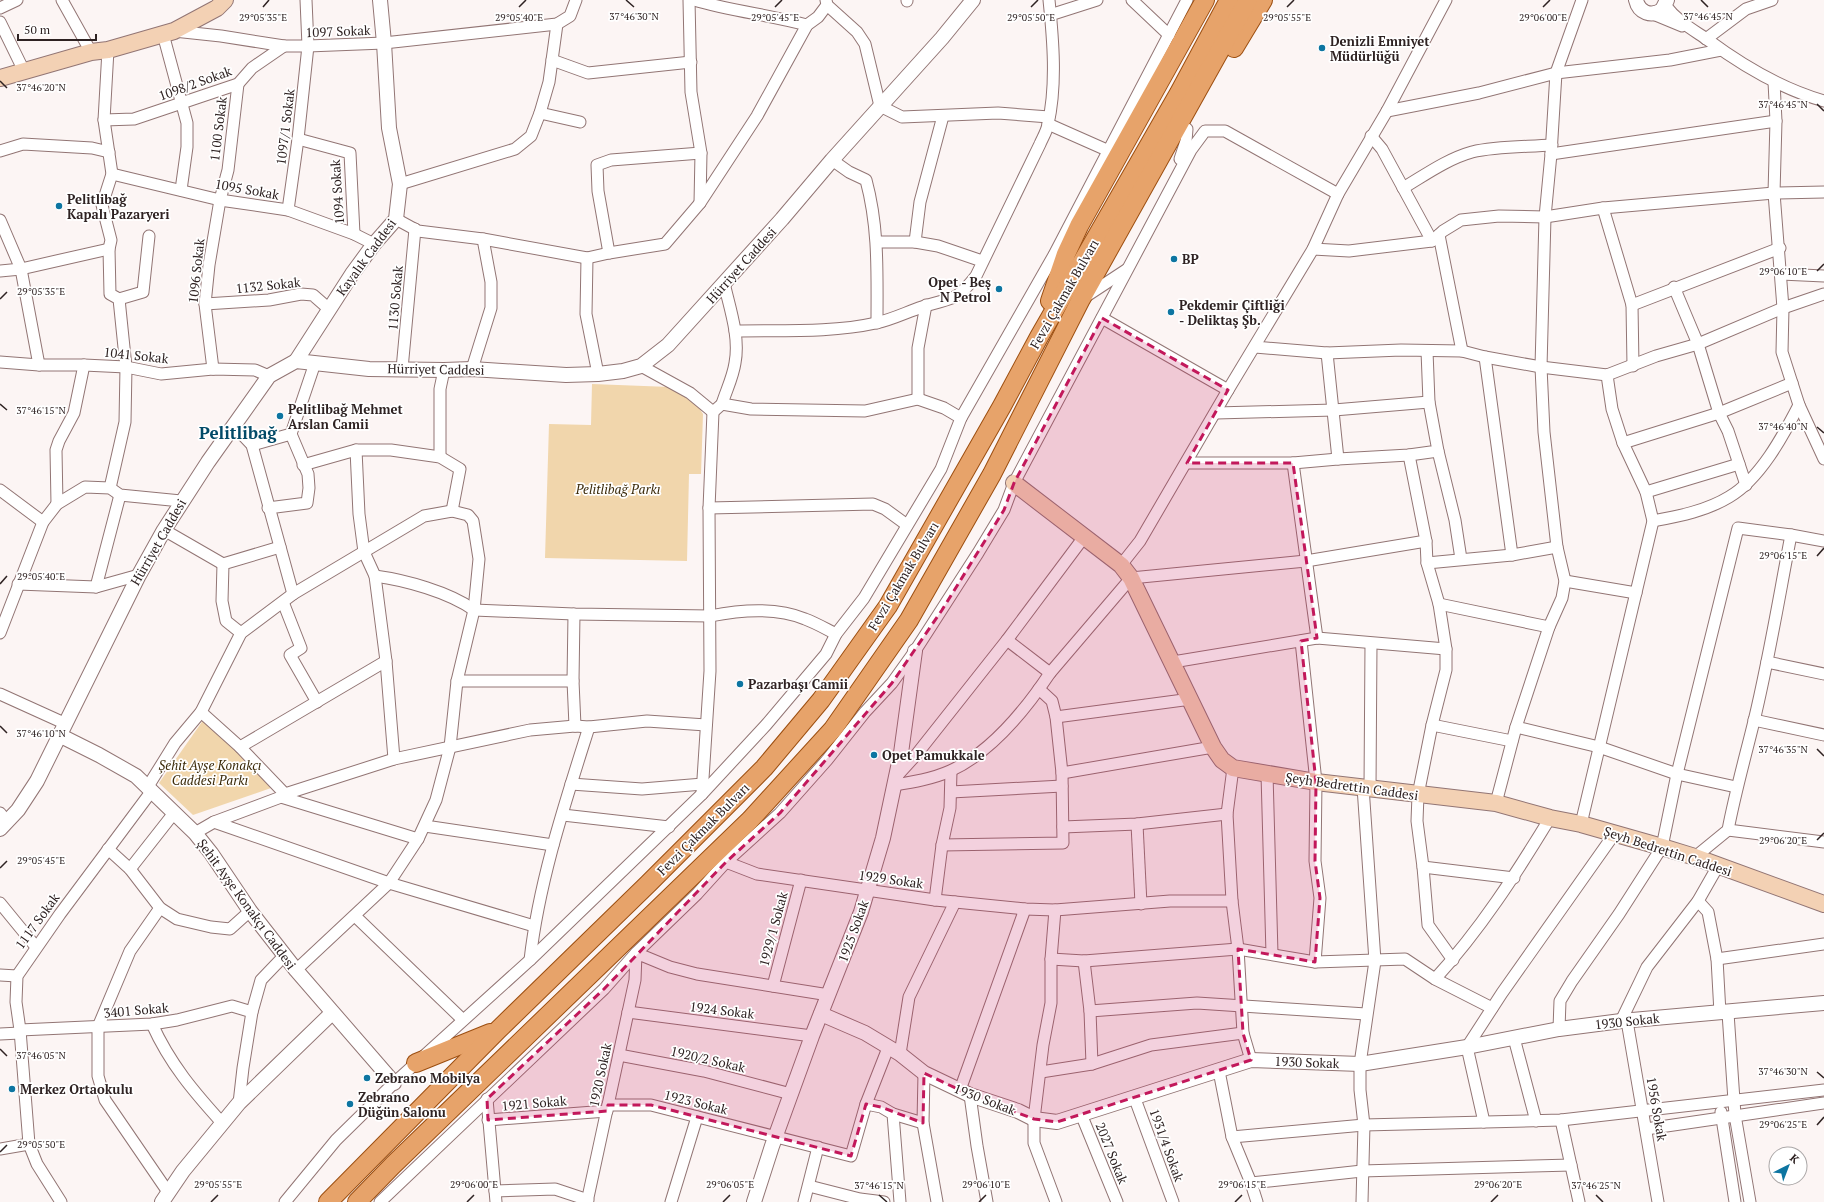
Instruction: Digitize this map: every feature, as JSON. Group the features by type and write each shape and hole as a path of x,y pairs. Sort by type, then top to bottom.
{"main road":[{"path":"0,78 91,52 108,50 169,33 217,8 225,0"},
{"path":"1039,337 1066,254 1079,226 1205,0"},
{"name":"Fevzi Çakmak Bulvarı","path":"328,1202 498,1030 654,879 764,768 821,700 888,606 1179,92 1229,0"},
{"name":"Fevzi Çakmak Bulvarı","path":"357,1202 393,1165 750,820 834,729 909,620 1008,445 1081,299 1248,0"},
{"path":"1081,299 1101,279 1263,0"},
{"path":"1014,483 1084,538 1122,565 1131,578 1213,747 1222,760 1233,768"},
{"name":"Şeyh Bedrettin Caddesi","path":"1233,768 1316,782 1496,803 1550,818 1615,833 1695,857 1824,904"},
{"path":"416,1063 498,1030"}],"street":[{"path":"0,8 17,0"},
{"path":"62,0 91,52"},
{"name":"1097/1 Sokak","path":"288,210 298,139 308,46 306,0"},
{"name":"Kayalık Caddesi","path":"296,361 329,309 374,244 396,219 400,184 389,128 380,0"},
{"path":"400,184 515,149 531,136 540,113 549,82 557,24 570,16 576,0"},
{"path":"689,0 691,92 701,153 700,203"},
{"path":"694,0 714,6 779,17 807,25"},
{"name":"Hürriyet Caddesi","path":"2,821 37,781 139,575 181,501 233,425 269,376 296,361 369,369 472,369 566,375 598,374 623,371 641,366 668,345 942,38 973,0"},
{"path":"735,331 843,328 877,323 926,305 952,299 964,291 976,276 1040,144 1049,120 1052,103 1053,50 1049,0"},
{"path":"1050,15 1097,0"},
{"path":"1132,0 1169,35"},
{"path":"285,1202 336,1140 394,1083 530,960 669,827 703,789 766,724 826,654 836,634 864,598 941,469 961,418 1054,255 1187,0"},
{"path":"1122,565 1140,542 1228,390 1313,249 1338,194 1387,111 1446,0"},
{"path":"1496,803 1516,727 1549,627 1562,598 1565,580 1557,547 1544,432 1541,367 1545,217 1552,150 1556,73 1582,0"},
{"path":"1706,39 1746,9 1772,0"},
{"path":"1635,1 1643,12 1653,14 1690,29"},
{"path":"396,219 415,229 484,239 587,258 665,244 700,203 757,116 807,25 818,16 826,2 858,32 865,44 880,106 902,117 998,113 1049,120 1109,151"},
{"path":"1653,14 1662,10 1667,2"},
{"path":"1667,2 1673,15 1690,29 1721,50 1774,82 1823,97"},
{"path":"0,22 24,71"},
{"name":"1097 Sokak","path":"169,33 221,36 284,46 308,46 384,43 557,24"},
{"path":"169,33 187,123 187,147 180,190"},
{"name":"1098/2 Sokak","path":"104,120 134,119 238,84 252,68 284,46"},
{"path":"108,50 104,120 112,174 102,205 111,240 109,249 110,294 118,299 144,292 149,236"},
{"path":"1387,111 1479,93 1556,73 1670,60 1721,50"},
{"path":"552,60 588,73 691,62"},
{"path":"1774,82 1776,121 1774,193 1780,248 1783,308 1782,352 1799,405 1824,459"},
{"name":"1100 Sokak","path":"220,200 228,170 238,84"},
{"path":"540,113 580,122"},
{"path":"915,242 920,202 942,116"},
{"path":"1403,188 1448,162 1470,153 1488,149 1552,150 1776,121"},
{"path":"1169,193 1186,141 1187,129"},
{"path":"380,1202 599,994 636,953 697,894 726,862 785,808 827,760 865,712 892,683 915,651 1004,510 1014,483 1128,268 1191,150 1205,131 1225,131 1338,194"},
{"path":"1371,136 1382,149 1403,188 1435,238 1462,351"},
{"name":"1094 Sokak","path":"298,139 350,152 354,234"},
{"path":"0,151 23,144 92,148 109,152"},
{"path":"609,253 598,191 597,165 611,160 701,153"},
{"path":"832,160 849,172 866,180 872,204 876,242 877,323"},
{"name":"1095 Sokak","path":"112,174 220,200 288,210 354,234 374,244"},
{"path":"1313,249 1350,251 1435,238 1461,220 1499,216 1545,217 1603,208 1774,193 1824,192"},
{"name":"1096 Sokak","path":"213,369 206,304 209,265 220,200"},
{"path":"1603,208 1632,305 1633,366"},
{"path":"0,220 21,269 39,365"},
{"name":"1130 Sokak","path":"402,369 415,229"},
{"path":"472,369 492,308 490,277 484,239"},
{"path":"876,242 915,242 938,246 982,261"},
{"path":"1632,305 1780,248"},
{"path":"0,271 21,269 109,249"},
{"path":"587,258 586,314 598,374"},
{"path":"1081,299 1128,268"},
{"path":"1781,274 1824,276"},
{"path":"703,789 710,671 709,508 718,408 736,363 735,331 724,283"},
{"path":"1674,288 1698,344 1719,413 1728,431 1746,485"},
{"name":"1132 Sokak","path":"206,304 269,300 301,294 313,295 329,309"},
{"path":"1255,347 1327,353 1400,350 1462,351 1485,357 1541,367 1607,375 1656,356 1698,344 1783,308 1824,294"},
{"path":"110,488 124,422 126,367 118,299"},
{"path":"918,399 918,348 926,305"},
{"path":"1102,318 1228,390"},
{"path":"1427,351 1430,402 1438,451 1455,520 1461,559"},
{"path":"1327,353 1338,459"},
{"path":"1485,357 1512,554"},
{"name":"1041 Sokak","path":"0,362 39,365 126,367 162,374 213,369 256,370 269,376"},
{"path":"268,508 307,503 309,488 308,474 291,434 315,363"},
{"path":"56,504 56,450 59,441 74,413 84,365"},
{"path":"641,366 718,408 865,411 918,399 944,408 961,418"},
{"path":"440,457 440,389 444,370"},
{"path":"1581,824 1653,521 1646,492 1623,443 1612,409 1607,375"},
{"path":"1623,443 1719,413 1792,383"},
{"path":"1216,413 1334,410 1430,402"},
{"path":"1653,521 1696,512 1729,497 1746,485 1783,436 1799,405"},
{"path":"233,425 252,445 268,508 293,594"},
{"path":"252,445 291,434"},
{"path":"303,465 356,450 391,450 440,457 460,469 452,511"},
{"path":"356,450 359,514 364,552 375,576 386,661 394,759"},
{"path":"1187,463 1293,463 1409,455 1438,451"},
{"path":"1409,455 1426,541 1427,563 1439,604 1446,649 1446,670 1432,725 1418,795 1417,821 1428,925 1453,960"},
{"path":"1293,463 1317,638"},
{"path":"1646,492 1739,464"},
{"path":"0,633 43,522 56,504 85,488 110,488 120,495 181,501"},
{"path":"1,492 43,522"},
{"path":"96,587 120,495"},
{"path":"709,508 873,504 885,509 907,525"},
{"path":"223,564 222,601 226,621 241,633 293,594 424,516 452,511 468,515 473,520 479,559 474,610 457,681 450,747 436,800 418,839 389,883 296,970"},
{"path":"1559,1029 1560,1001 1662,847 1677,774 1738,528 1824,541"},
{"path":"164,530 223,564 280,547"},
{"path":"1695,857 1728,830 1736,787 1754,720 1767,662 1791,535"},
{"path":"895,781 1007,640 1084,538"},
{"path":"895,781 924,780 951,771 980,754 1008,725 1039,689 1050,673 1131,578 1306,561 1426,541"},
{"path":"1427,563 1512,554 1557,547"},
{"path":"18,584 96,587 139,575"},
{"path":"375,576 394,579 461,601 474,610 574,614 710,616 729,612 776,612 805,619 836,634"},
{"path":"1565,580 1636,593"},
{"path":"283,602 301,648 290,655 317,702"},
{"path":"1439,604 1549,627"},
{"path":"574,614 573,681 575,726"},
{"name":"1117 Sokak","path":"17,976 149,790 175,743 201,712 241,633"},
{"path":"1173,662 1317,638 1372,644 1446,649"},
{"path":"1007,640 1050,673"},
{"path":"1301,641 1316,782 1315,861 1320,898 1315,962"},
{"path":"1362,1202 1364,1125 1360,1090 1360,1064 1374,961 1367,788 1372,644"},
{"name":"1925 Sokak","path":"754,1202 812,1036 861,912 868,890 883,838 901,753 915,651"},
{"path":"240,747 386,661"},
{"path":"1767,662 1824,674"},
{"path":"457,681 573,681"},
{"path":"942,845 1063,843 1062,772 1056,717 1052,701 1039,689"},
{"path":"0,694 62,729"},
{"path":"1056,717 1191,699"},
{"path":"201,712 240,747 283,795 418,839"},
{"path":"1754,720 1824,735"},
{"path":"194,833 214,822 283,795 394,759 530,730 575,726 589,727 647,721 706,725"},
{"path":"1432,725 1512,741"},
{"path":"530,960 534,926 553,845 589,727"},
{"path":"1516,727 1599,747 1677,774 1736,787"},
{"name":"Şehit Ayşe Konakçı Caddesi","path":"62,729 99,755 136,776 194,833 212,853 250,911 284,956 394,1083"},
{"path":"1062,772 1213,747"},
{"path":"1233,768 1227,814 1232,901 1238,949 1243,1033 1251,1060"},
{"path":"935,900 942,845 950,808 951,771"},
{"path":"1267,774 1272,954"},
{"path":"571,784 642,789 703,789"},
{"path":"950,792 1062,786"},
{"path":"130,869 174,812"},
{"path":"1063,827 1137,824 1227,814"},
{"path":"563,815 669,827"},
{"path":"1435,979 1453,960 1514,878 1550,818"},
{"path":"214,822 389,883 534,926"},
{"path":"1137,824 1141,904"},
{"path":"425,826 553,845"},
{"path":"1728,830 1824,842"},
{"path":"1484,1122 1467,1047 1492,1008 1615,833"},
{"path":"108,849 130,869 160,908 177,919 223,929 230,929 250,911"},
{"name":"1929 Sokak","path":"726,862 757,874 935,900 1025,909 1055,910 1170,901 1232,901"},
{"path":"1624,1021 1647,966 1698,900 1718,866"},
{"path":"1423,867 1514,878"},
{"name":"1929/1 Sokak","path":"773,986 801,880"},
{"path":"1698,900 1708,912 1717,959 1735,1100 1735,1115 1750,1202"},
{"path":"923,1123 893,1114 881,1106 866,1104 894,1051 909,997 955,902"},
{"path":"0,903 36,948"},
{"path":"160,908 130,951 98,1027 98,1076 105,1100 165,1197 183,1171 239,1103 332,1013"},
{"path":"987,1202 977,1146 965,1093 1025,909"},
{"path":"1055,910 1051,959 1051,1003 1043,1045 1034,1119 1034,1143 1056,1202"},
{"path":"355,916 463,1020"},
{"path":"1717,959 1824,944"},
{"path":"1051,959 1084,962 1238,949 1315,962 1405,959 1435,979 1492,1008"},
{"path":"636,953 670,967 698,974 829,995"},
{"name":"1920 Sokak","path":"587,1201 635,980 636,953"},
{"path":"239,1103 242,1068 252,1012 261,980 284,956"},
{"path":"1084,962 1090,1011 1092,1064"},
{"path":"0,975 17,976 16,1002 20,1031 29,1144 36,1164 61,1202"},
{"path":"1090,1011 1197,1002 1241,1007 1366,1014"},
{"name":"1930 Sokak","path":"821,1014 865,1033 894,1051 924,1073 965,1093 1018,1111 1034,1119 1057,1122 1251,1060 1360,1064 1467,1047 1559,1029 1624,1021 1824,1003"},
{"name":"3401 Sokak","path":"0,1034 20,1031 152,1024 177,1020 232,1006 252,1012"},
{"name":"1924 Sokak","path":"628,1012 812,1036"},
{"name":"1956 Sokak","path":"1624,1021 1644,1111 1658,1202"},
{"path":"152,1024 162,1047 190,1088 223,1124"},
{"path":"1040,1072 1092,1064 1151,1045 1243,1033"},
{"path":"1514,1038 1536,1121"},
{"name":"1920/2 Sokak","path":"619,1055 704,1071 791,1094"},
{"path":"1219,1071 1232,1137 1251,1183 1257,1202"},
{"path":"924,1073 923,1123 937,1202"},
{"path":"1232,1137 1364,1125 1561,1120 1824,1090"},
{"name":"1931/4 Sokak","path":"1135,1098 1173,1202"},
{"path":"487,1099 496,1197 555,1189 587,1201"},
{"path":"1720,1102 1721,1118 1735,1202"},
{"path":"1646,1129 1824,1103"},
{"name":"1923 Sokak","path":"607,1108 651,1105 851,1156 866,1104"},
{"name":"1921 Sokak","path":"488,1120 607,1108"},
{"path":"893,1114 900,1202"},
{"name":"2027 Sokak","path":"1081,1114 1116,1202"},
{"path":"671,1202 697,1117"},
{"path":"1561,1120 1579,1202"},
{"path":"0,1149 29,1144"},
{"path":"804,1202 818,1147"},
{"path":"1251,1183 1362,1171 1571,1165"},
{"path":"809,1186 859,1200 884,1202"}],"highlighted area":[{"path":"1102,318 1228,390 1187,463 1293,463 1317,638 1301,641 1316,782 1315,861 1320,898 1315,962 1238,949 1243,1033 1251,1060 1057,1122 1034,1119 970,1095 924,1073 923,1123 881,1107 866,1104 851,1156 651,1105 608,1105 607,1111 488,1120 487,1099 604,989 726,862 780,813 892,683 942,610 1004,510 1014,483"}],"green space":[{"name":"Pelitlibağ Parkı","path":"592,384 670,387 696,403 703,414 701,474 689,474 687,561 545,558 549,424 591,425"},
{"name":"Şehit Ayşe Konakçı Caddesi Parkı","path":"204,719 239,752 271,788 193,815 159,783"}],"place":[{"name":"Denizli Emniyet Müdürlüğü","path":"1322,48"},
{"name":"Pelitlibağ Kapalı Pazaryeri","path":"59,206"},
{"name":"BP","path":"1174,259"},
{"name":"Opet - Beş N Petrol","path":"999,289"},
{"name":"Pekdemir Çiftliği - Deliktaş Şb.","path":"1171,312"},
{"name":"Pelitlibağ Mehmet Arslan Camii","path":"280,416"},
{"name":"Pazarbaşı Camii","path":"740,684"},
{"name":"Opet Pamukkale","path":"874,755"},
{"name":"Zebrano Mobilya","path":"367,1078"},
{"name":"Merkez Ortaokulu","path":"12,1089"},
{"name":"Zebrano Düğün Salonu","path":"350,1104"}],"district":[{"name":"Pelitlibağ","path":"238,433"}]}
